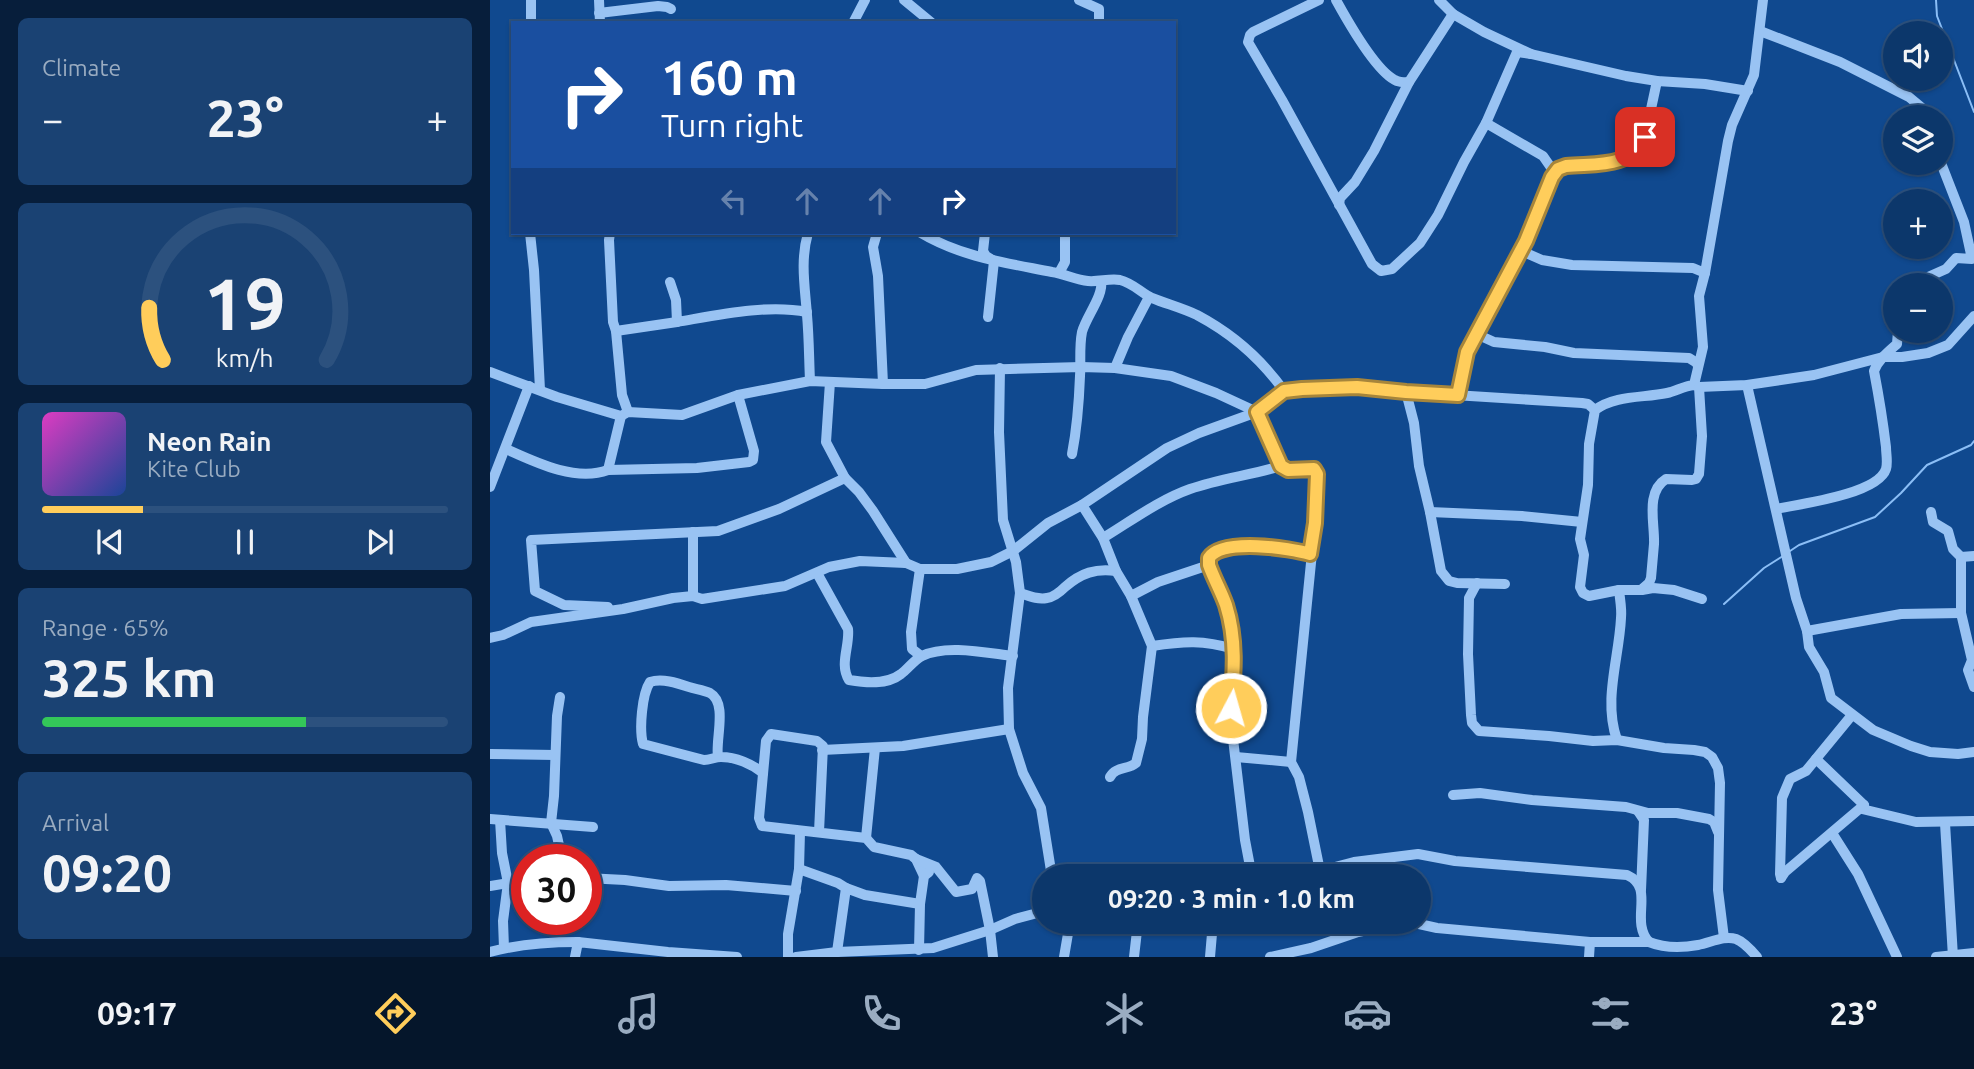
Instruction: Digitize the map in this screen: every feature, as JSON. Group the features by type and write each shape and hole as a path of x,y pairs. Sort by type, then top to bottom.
{"street":[{"path":"531,0 531,21"},
{"path":"599,0 599,18 658,6 671,9"},
{"path":"854,21 865,0"},
{"path":"904,0 920,19"},
{"path":"1079,0 1099,9 1099,21"},
{"path":"1319,0 1253,32 1248,42 1339,205 1376,268 1381,271 1392,269 1420,243 1438,215 1486,123 1514,48"},
{"path":"1336,0 1362,43 1384,70 1397,81 1409,82"},
{"path":"1439,0 1453,14 1514,48 1531,54 1626,76 1748,91"},
{"path":"1641,590 1651,578 1654,542 1652,519 1657,486 1666,479 1692,480 1699,474 1702,423 1697,386 1703,347 1699,296 1728,141 1732,125 1754,75 1763,0"},
{"path":"1339,205 1340,198 1355,182 1374,151 1409,82 1453,14"},
{"path":"1760,31 1840,62 1909,97 1919,105"},
{"path":"1549,183 1558,169 1566,166 1613,162 1632,154 1645,137 1657,81"},
{"path":"1458,395 1464,360 1483,322 1524,255 1526,241 1552,169 1543,156 1486,123"},
{"path":"1937,273 1946,269 1956,258 1972,259 1964,222 1946,175"},
{"path":"491,484 535,388 534,270 530,235"},
{"path":"608,470 624,414 611,290 610,235"},
{"path":"807,235 803,263 810,381"},
{"path":"876,235 873,247 881,316 883,384"},
{"path":"925,235 967,254 995,261 1059,273 1085,281 1121,280 1142,290 1149,297 1196,315 1219,328 1258,359 1284,391"},
{"path":"985,235 983,251 995,261"},
{"path":"1059,273 1065,262 1065,235"},
{"path":"1524,255 1572,265 1693,268 1705,273"},
{"path":"988,317 995,261"},
{"path":"1072,454 1079,403 1082,334 1100,294 1101,281"},
{"path":"670,282 676,300 677,322"},
{"path":"1115,368 1149,297"},
{"path":"616,331 739,312 807,312"},
{"path":"1702,599 1674,590 1653,588 1619,590 1589,596 1583,593 1580,587 1584,555 1580,539 1595,410 1607,402 1669,393 1688,385 1747,385 1814,375 1883,357 1928,354 1948,345 1974,316"},
{"path":"1483,322 1483,337 1494,342 1574,353 1689,358 1697,363 1698,367"},
{"path":"1776,509 1844,495 1875,483 1886,472 1884,425 1874,371 1876,365 1897,344 1902,357"},
{"path":"1000,368 999,432 1003,520 1013,551 1020,593 1008,688 1009,729 1023,773 1041,807 1050,864"},
{"path":"490,372 574,402 609,411 624,414 682,415 738,395 810,381 925,384 976,370 1115,368 1151,372 1184,380 1257,412 1281,466 1288,470 1314,469 1317,474 1315,523 1292,762 1299,777 1319,864"},
{"path":"830,382 825,442 845,478 873,511 906,563"},
{"path":"1747,385 1809,648 1824,671 1831,698 1873,730 1896,740 1930,752 1974,752"},
{"path":"490,638 531,622 693,596 702,599 785,586 829,567 860,561 906,563 920,569 957,569 991,562 1013,551 1048,523 1082,505 1167,448 1257,412 1284,391 1357,387 1526,401 1582,402 1595,410"},
{"path":"1406,392 1414,423 1419,466 1444,577 1457,583 1505,584"},
{"path":"506,449 566,471 594,473 608,470 697,468 750,462 753,460 754,450 738,395"},
{"path":"1103,538 1187,490 1281,466"},
{"path":"623,609 564,605 536,590 531,540 718,531 779,509 845,478"},
{"path":"1082,505 1103,538 1152,646 1142,739 1136,764 1115,770 1110,777"},
{"path":"1430,512 1582,522"},
{"path":"1931,512 1933,523 1948,531 1953,549 1961,557 1961,613 1973,660 1968,670 1974,687"},
{"path":"693,532 693,596"},
{"path":"1250,864 1231,722 1234,649 1225,604 1209,565 1211,554 1247,546 1281,548 1310,554"},
{"path":"1961,557 1974,556"},
{"path":"1131,596 1158,582 1209,565"},
{"path":"920,569 911,632 912,649 921,656"},
{"path":"1020,593 1035,598 1049,598 1086,573 1106,569 1116,571"},
{"path":"817,573 848,629 844,664 849,680 890,680 899,676 921,656 955,650 1013,656"},
{"path":"1477,583 1469,598 1468,666 1472,723 1479,731 1593,741 1617,740 1694,750 1705,752 1712,757 1718,768 1718,890 1724,938"},
{"path":"1617,740 1611,719 1611,698 1622,616 1619,590"},
{"path":"1807,631 1901,614 1961,613"},
{"path":"1209,642 1231,631"},
{"path":"1152,646 1209,642 1234,649"},
{"path":"718,757 720,716 717,700 711,693 684,685 656,680 650,682 646,690 641,725 643,744 704,760 718,757 743,761 763,773"},
{"path":"558,844 551,823 560,697"},
{"path":"1852,715 1806,771 1790,779 1782,798 1782,878 1785,872 1864,805"},
{"path":"822,750 903,746 1009,729"},
{"path":"819,832 823,746 817,741 771,734 766,741 760,824 765,828 866,838 874,847 906,853 936,867 956,892 972,889 977,878 990,930 993,957"},
{"path":"866,838 875,748"},
{"path":"490,754 555,755"},
{"path":"1236,757 1292,762"},
{"path":"1815,759 1864,805"},
{"path":"1453,795 1480,793 1572,804 1626,807 1648,813 1677,813 1709,819 1714,822 1719,832"},
{"path":"1864,805 1862,809 1916,822 1974,821"},
{"path":"1638,811 1644,820 1640,926 1642,935 1649,942"},
{"path":"504,948 503,921 508,883 495,820 593,827"},
{"path":"1945,823 1953,956"},
{"path":"788,957 788,934 799,869 800,832"},
{"path":"1832,833 1858,874 1897,957"},
{"path":"1346,864 1418,854 1455,861 1627,875 1638,881 1641,894"},
{"path":"916,859 924,876 920,904 919,950"},
{"path":"924,876 936,867"},
{"path":"799,869 865,895 920,904"},
{"path":"602,879 669,886 726,885 796,891"},
{"path":"490,886 511,883"},
{"path":"837,952 846,888"},
{"path":"796,957 837,952 933,948 1032,914"},
{"path":"1431,927 1590,942 1649,942 1680,947 1734,938 1757,957"},
{"path":"1064,957 1068,934"},
{"path":"1134,957 1137,934"},
{"path":"1210,957 1212,934"},
{"path":"1270,957 1311,948 1352,934"},
{"path":"490,952 553,942 578,942 737,957"},
{"path":"575,957 578,942"},
{"path":"1589,957 1590,942"},
{"path":"1936,957 1974,953"}],"waterway":[{"path":"1936,0 1937,16 1974,112"},
{"path":"1790,551 1799,545 1875,517 1927,465 1971,445 1974,441"},
{"path":"1724,604 1764,568 1783,556"}],"route":[{"path":"1231,708 1234,649 1228,614 1209,565 1209,558 1215,552 1247,546 1297,550 1310,554 1315,523 1317,474 1314,469 1288,470 1281,466 1257,412 1284,391 1302,389 1357,387 1458,395 1467,352 1526,241 1555,172 1566,166 1613,162 1629,157 1645,137"}]}
